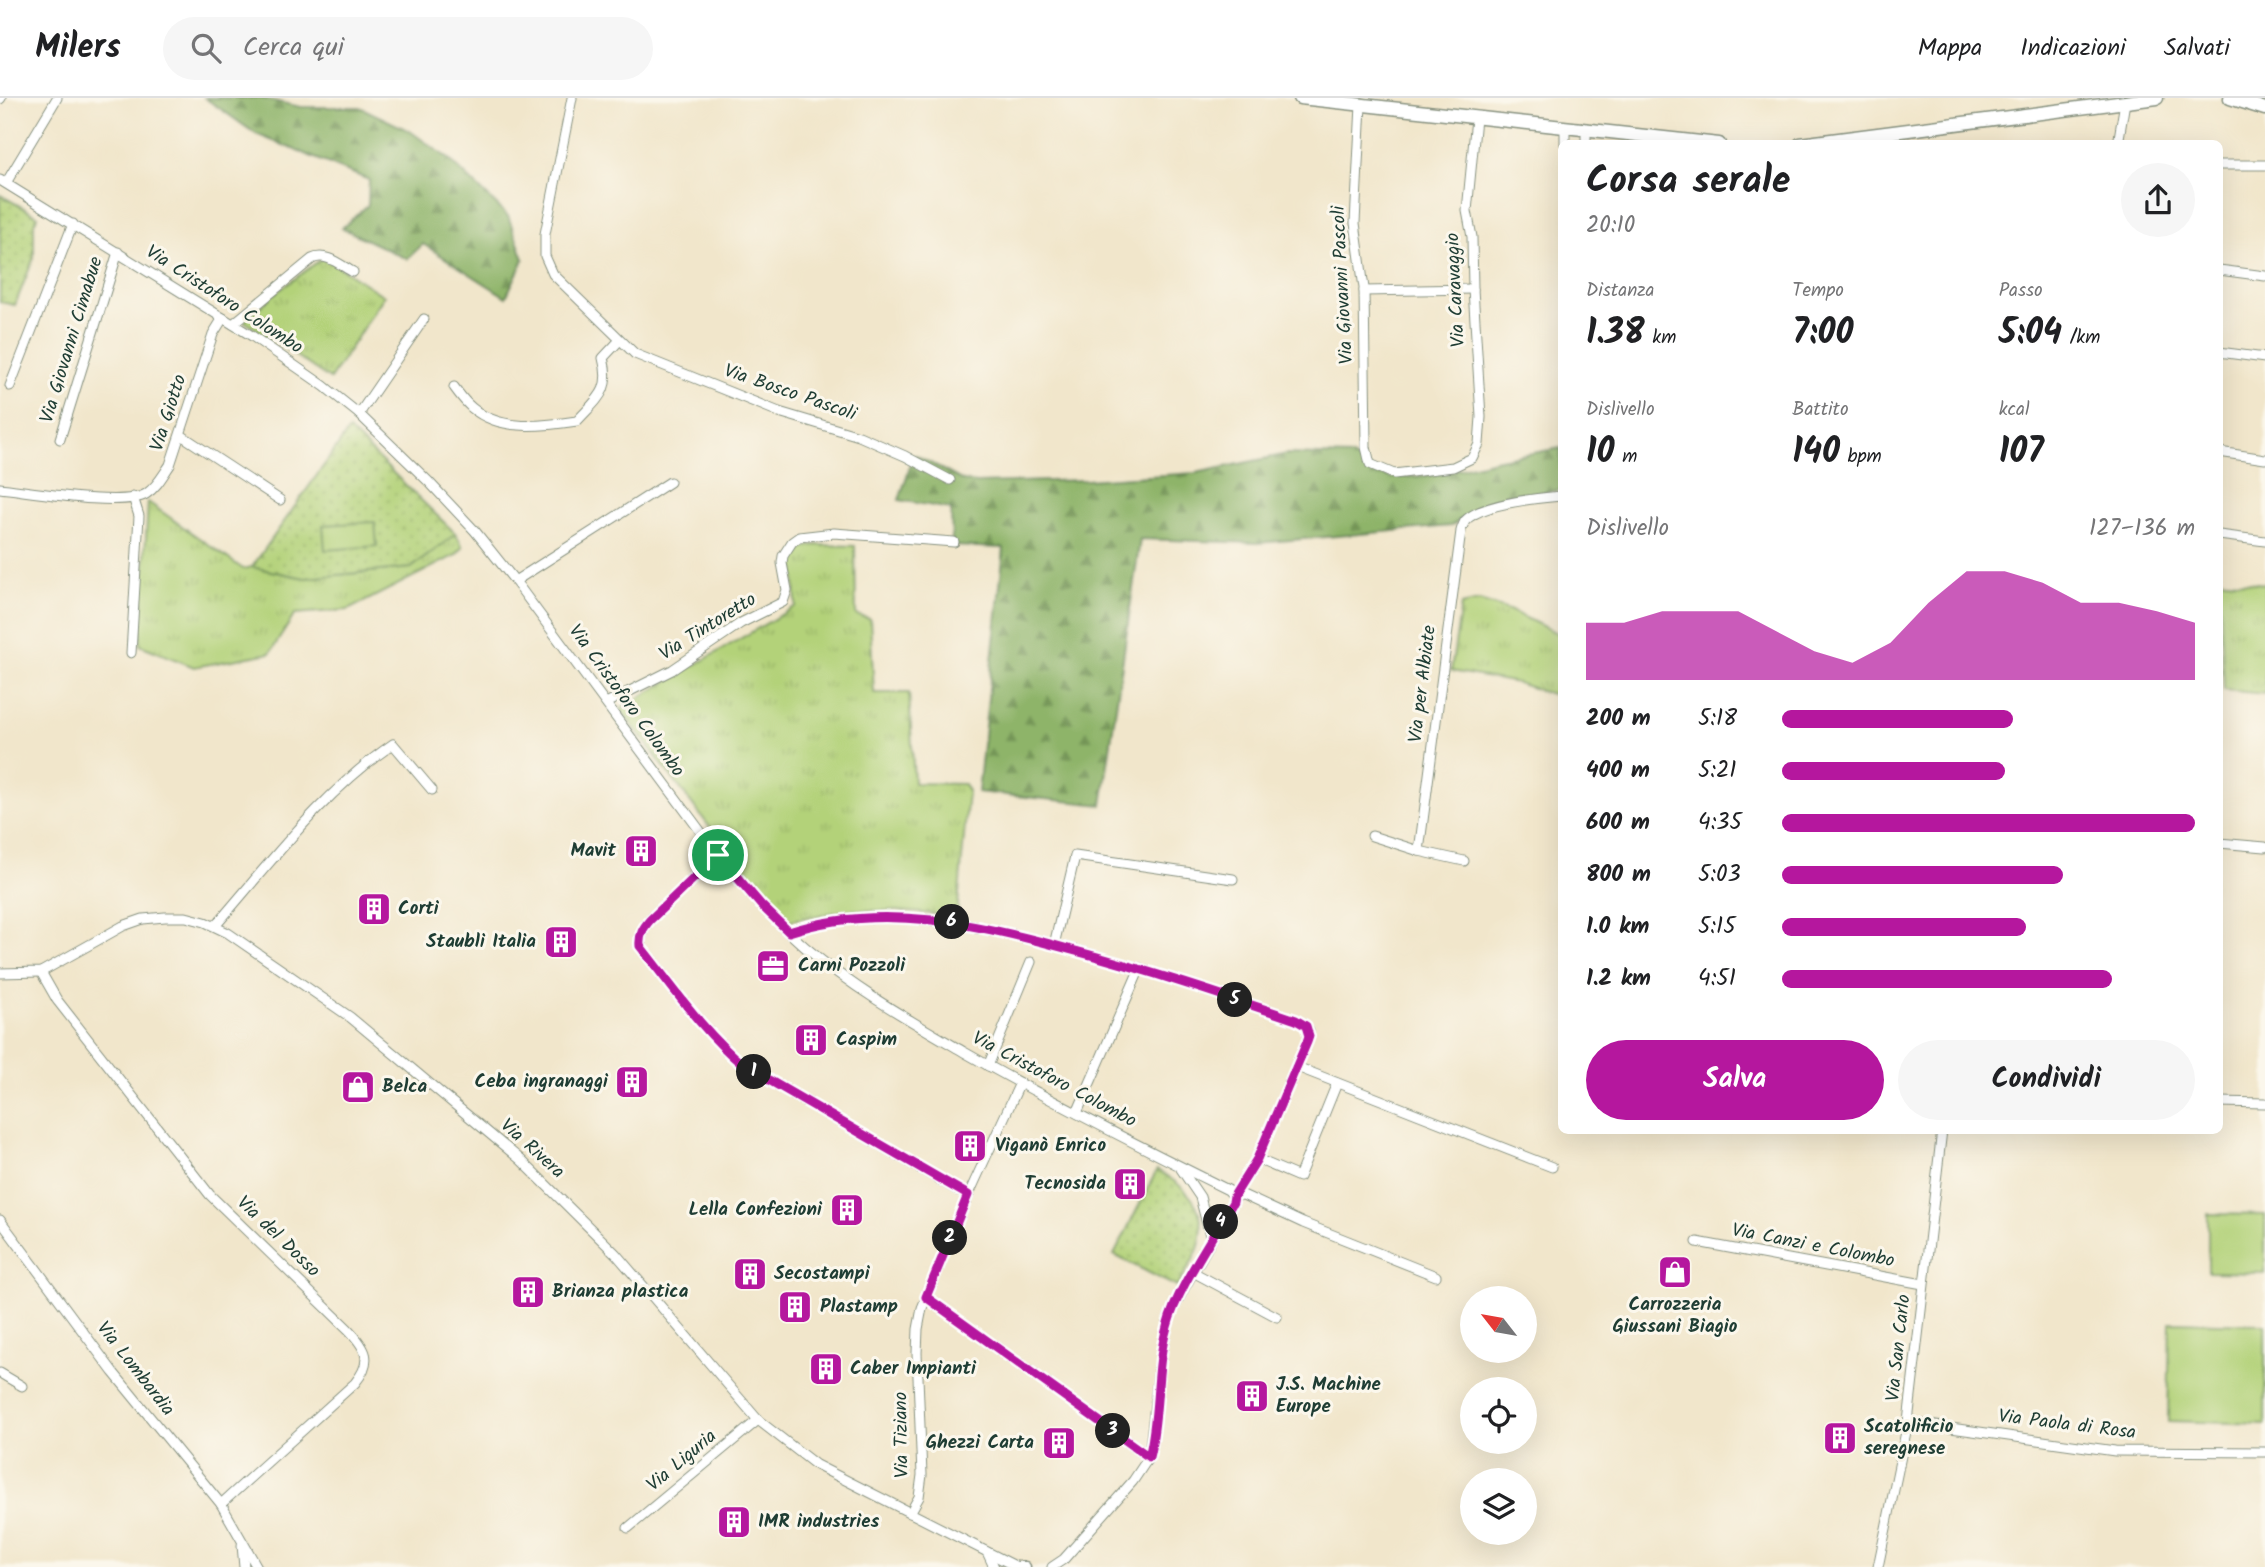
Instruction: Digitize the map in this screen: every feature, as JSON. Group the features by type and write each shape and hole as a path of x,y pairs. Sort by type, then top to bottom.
{"main road":[{"path":"1300,98 1684,140"},
{"path":"1831,140 2157,98"},
{"path":"2230,98 2265,109"}],"street":[{"path":"3,181 57,98"},
{"name":"Via Bosco Pascoli","path":"572,98 545,234 545,256 553,274 619,341 635,355 779,412 859,436 950,480"},
{"path":"2119,140 2125,102"},
{"name":"Via Giovanni Pascoli","path":"1361,105 1355,223 1364,291 1366,447 1370,464"},
{"name":"Via Caravaggio","path":"1370,464 1394,474 1453,467 1472,458 1479,444 1481,418 1472,237 1467,211 1476,118"},
{"path":"1565,127 1565,140"},
{"path":"1586,129 1586,140"},
{"path":"2223,165 2265,165"},
{"name":"Via Cristoforo Colombo","path":"3,181 233,324 324,386 359,414 466,522 515,580 718,855 761,905 823,962 871,997 988,1066 1180,1167 1200,1197 1212,1240"},
{"path":"10,386 73,224"},
{"name":"Via Giovanni Cimabue","path":"60,439 118,252"},
{"path":"233,324 312,259 326,257 353,272"},
{"path":"2223,271 2265,276"},
{"path":"1364,291 1473,289"},
{"name":"Via Giotto","path":"133,497 144,495 159,482 170,465 213,334 223,318"},
{"path":"359,414 424,319"},
{"path":"454,387 472,408 494,420 520,426 577,421 604,392 607,373 603,358 619,341"},
{"path":"2223,353 2265,359"},
{"path":"181,435 280,500"},
{"path":"2223,453 2265,459"},
{"path":"515,580 670,482"},
{"path":"0,488 94,498 133,497 139,516 131,653"},
{"name":"Via per Albiate","path":"1419,851 1464,522 1492,508 1558,496"},
{"name":"Via Tintoretto","path":"606,703 672,670 741,623 783,602 787,590 782,563 786,548 792,542 808,535 860,534 954,542"},
{"path":"2223,536 2265,541"},
{"path":"216,925 318,807 376,755 393,744 432,790"},
{"path":"1372,836 1419,851 1464,861"},
{"path":"2223,844 2265,848"},
{"path":"718,855 643,928 640,946 688,1007 743,1065 968,1195"},
{"path":"1054,945 1075,856 1233,879"},
{"name":"Via Rivera","path":"0,973 41,972 123,926 143,919 166,916 216,925 350,1017 521,1160 616,1254 758,1420 816,1465 1017,1567"},
{"path":"789,932 850,920 910,919 970,925 1140,968 1296,1020 1307,1028 1309,1036 1257,1159 1175,1305 1166,1330 1159,1368 1149,1457 1133,1481 1062,1563 1052,1567"},
{"path":"988,1066 1031,961"},
{"path":"1077,1113 1140,968"},
{"name":"Via del Dosso","path":"41,972 57,1000 211,1195 348,1329 366,1355 364,1369 355,1382 221,1504"},
{"path":"1297,1067 1552,1167"},
{"name":"Via Tiziano","path":"910,1513 919,1497 922,1475 919,1321 926,1297 968,1195 1020,1083"},
{"path":"1257,1159 1298,1177 1337,1083"},
{"path":"2223,1102 2265,1103"},
{"name":"Via San Carlo","path":"1878,1567 1908,1422 1942,1134"},
{"path":"1180,1167 1234,1196"},
{"path":"1234,1196 1242,1195 1303,1223 1436,1276"},
{"name":"Via Lombardia","path":"0,1220 113,1372 221,1504 257,1567"},
{"name":"Via Canzi e Colombo","path":"1697,1242 1923,1284"},
{"path":"1193,1272 1277,1317"},
{"path":"926,1297 1149,1457"},
{"path":"0,1373 22,1386"},
{"name":"Via Liguria","path":"628,1528 758,1420"},
{"name":"Via Paola di Rosa","path":"1908,1422 2115,1451 2265,1452"},
{"path":"242,1540 244,1567"},
{"path":"987,1552 994,1567"},
{"path":"1017,1567 1025,1567"}],"green space":[{"path":"205,98 260,98 301,107 360,107 410,131 449,159 508,216 524,259 506,297 423,244 407,259 342,228 368,205 369,180 256,134"},
{"path":"0,195 38,216 34,223 34,257 15,305 0,302"},
{"path":"324,257 384,296 330,379 244,321 273,295"},
{"path":"349,430 456,534 411,568 305,578 252,567"},
{"path":"1558,449 1558,490 1499,501 1476,510 1451,526 1257,543 1140,539 1102,805 978,792 1004,548 952,546 951,509 899,500 916,455 963,481 976,483 1196,473 1287,454 1352,456 1374,472 1391,478 1433,475"},
{"path":"148,502 243,569 252,567 305,578 411,568 456,534 463,547 456,555 348,610 295,614 270,653 194,667 140,645"},
{"path":"375,522 377,546 325,550 323,525"},
{"path":"855,546 856,615 870,619 874,693 909,693 914,783 964,784 968,791 957,916 848,910 787,921 769,905 620,709 796,606 794,557 805,547"},
{"path":"2223,579 2265,584 2265,694 2224,690"},
{"path":"1479,601 1509,610 1558,634 1558,696 1517,683 1451,671 1461,605"},
{"path":"1157,1170 1187,1192 1199,1211 1201,1235 1198,1249 1177,1287 1114,1255"},
{"path":"2208,1214 2265,1215 2265,1273 2208,1272"},
{"path":"2170,1322 2265,1324 2265,1424 2168,1421"}],"place":[{"name":"Mavit","path":"641,851"},
{"name":"Corti","path":"374,909"},
{"name":"Staubli Italia","path":"561,942"},
{"name":"Carni Pozzoli","path":"773,966"},
{"name":"Caspim","path":"811,1040"},
{"name":"Ceba ingranaggi","path":"632,1082"},
{"name":"Belca","path":"358,1087"},
{"name":"Viganò Enrico","path":"970,1146"},
{"name":"Tecnosida","path":"1130,1184"},
{"name":"Lella Confezioni","path":"847,1210"},
{"name":"Carrozzeria Giussani Biagio","path":"1675,1272"},
{"name":"Secostampi","path":"750,1274"},
{"name":"Brianza plastica","path":"528,1292"},
{"name":"Plastamp","path":"795,1307"},
{"name":"Caber Impianti","path":"826,1369"},
{"name":"J.S. Machine Europe","path":"1252,1396"},
{"name":"Scatolificio seregnese","path":"1840,1438"},
{"name":"Ghezzi Carta","path":"1059,1443"},
{"name":"IMR industries","path":"734,1522"}],"route":[{"path":"718,855 761,905 789,932 830,923 874,919 944,921 970,925 1039,940 1140,968 1296,1020 1306,1026 1309,1031 1307,1042 1253,1167 1234,1196 1169,1318 1159,1368 1149,1457 926,1297 968,1195 743,1065 688,1007 640,946 643,928 718,855"}]}
